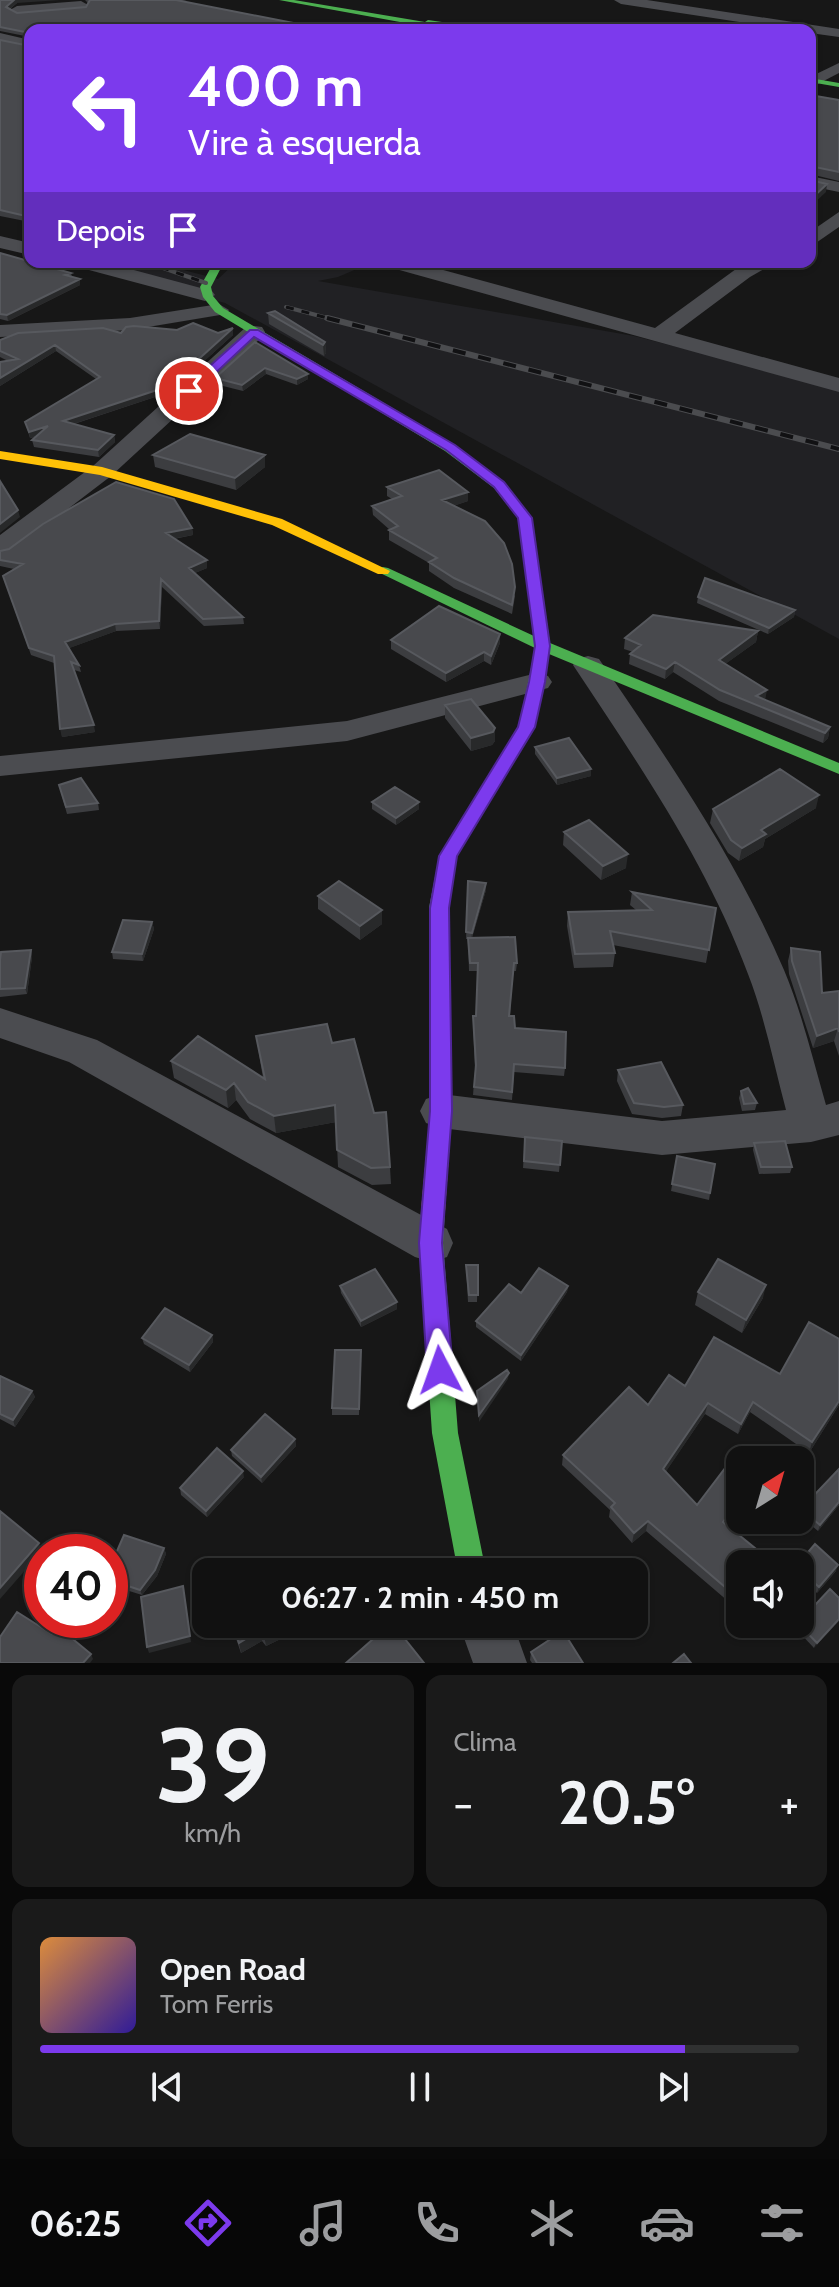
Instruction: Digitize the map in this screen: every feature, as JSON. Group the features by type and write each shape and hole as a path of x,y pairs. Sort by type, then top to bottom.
{"main road":[{"path":"282,0 424,24"},
{"path":"390,18 442,24"},
{"path":"816,83 839,85"},
{"path":"816,85 839,92"},
{"path":"215,268 204,287 212,302 254,332 450,448 499,485 525,518 543,646 537,682 527,727 448,856 439,908 441,1111 431,1243 445,1433 469,1558"},
{"path":"0,455 102,471 277,522 543,646 839,769"}],"street":[{"path":"621,0 779,24"},
{"path":"17,10 81,8"},
{"path":"832,32 839,23"},
{"path":"0,37 24,43"},
{"path":"816,80 839,67"},
{"path":"816,165 839,170"},
{"path":"816,182 839,187"},
{"path":"816,236 839,218"},
{"path":"0,242 24,248"},
{"path":"101,268 212,302"},
{"path":"414,268 839,385"},
{"path":"659,335 753,268"},
{"path":"0,331 130,324 212,302"},
{"path":"0,548 102,471 254,332"},
{"path":"441,1111 662,1138 825,1122 766,974 720,874 659,771 588,665"},
{"path":"0,766 347,731 537,682"},
{"path":"0,1023 83,1051 431,1243"},
{"path":"491,1638 500,1663"}],"shaded area":[{"path":"89,268 176,268 218,279 230,268 359,268 318,281 634,336 839,388 839,639 225,303"}],"building":[{"path":"0,0 14,0 6,7 17,13 86,7 90,0 176,0 299,24 24,24 24,32 0,27"},
{"path":"0,40 24,45 24,216 0,210"},
{"path":"816,96 839,100 839,172 816,167"},
{"path":"816,181 827,184 816,194"},
{"path":"0,253 24,260 24,268 53,268 80,279 7,315 0,314"},
{"path":"275,311 325,342 323,345 268,313"},
{"path":"193,323 218,333 233,328 169,386 63,421 114,435 98,450 32,440 48,426 29,432 25,422 100,377 55,345 0,378 0,362 18,359 0,351 0,340 18,333 103,328 121,333 126,327 134,326 177,330"},
{"path":"255,342 308,374 297,379 265,368 242,385 215,378"},
{"path":"190,434 265,455 235,478 153,455"},
{"path":"439,470 468,492 442,500 485,521 504,543 512,564 515,587 512,605 454,578 429,562 437,558 389,530 398,526 372,506 402,496 387,487"},
{"path":"0,481 18,510 0,524"},
{"path":"116,482 174,499 192,528 166,533 207,560 189,568 243,617 203,619 161,579 159,621 115,624 65,642 79,665 71,662 94,725 60,729 54,656 29,648 3,576 23,564 0,560 0,551 9,549 43,524"},
{"path":"705,578 795,610 769,628 698,597"},
{"path":"439,606 500,634 491,656 484,652 446,673 391,640"},
{"path":"653,615 758,631 719,660 767,690 756,696 830,727 825,733 720,690 675,662 666,669 630,654 641,645 625,638"},
{"path":"471,699 495,728 493,732 471,738 445,705"},
{"path":"569,738 591,769 557,778 535,747"},
{"path":"780,769 819,795 761,830 766,834 742,848 731,840 713,809"},
{"path":"81,778 98,803 66,807 59,785"},
{"path":"395,787 419,802 396,818 372,802"},
{"path":"589,820 628,854 603,866 564,832"},
{"path":"339,881 382,910 360,926 318,896"},
{"path":"468,881 486,883 472,933 466,932"},
{"path":"632,892 716,908 709,950 610,931 615,953 575,954 568,912 652,910"},
{"path":"123,920 152,922 142,954 112,952"},
{"path":"515,937 517,963 514,963 509,1016 514,1016 515,1028 566,1032 565,1068 514,1064 512,1092 474,1087 473,1016 476,1016 478,963 470,963 468,938"},
{"path":"791,948 820,952 822,993 839,991 839,1032 838,1028 817,1036 792,961"},
{"path":"31,950 25,988 0,989 1,952"},
{"path":"327,1024 332,1043 354,1039 374,1113 386,1112 390,1167 371,1168 337,1150 335,1105 274,1116 248,1102 234,1083 226,1090 171,1061 198,1036 265,1079 256,1036"},
{"path":"661,1062 683,1105 664,1107 634,1103 618,1070"},
{"path":"748,1088 757,1103 744,1104 741,1091"},
{"path":"525,1137 562,1141 560,1165 524,1161"},
{"path":"785,1141 792,1167 761,1167 754,1143"},
{"path":"677,1156 715,1164 710,1193 672,1184"},
{"path":"718,1259 766,1285 746,1320 698,1292"},
{"path":"466,1265 478,1265 478,1295 469,1295"},
{"path":"539,1268 568,1286 521,1355 476,1321 509,1284 521,1293"},
{"path":"375,1269 397,1302 361,1321 340,1286"},
{"path":"165,1308 212,1335 189,1365 142,1338"},
{"path":"809,1322 839,1339 839,1401 812,1442 753,1402 741,1424 708,1403 663,1469 697,1505 726,1467 726,1518 723,1522 726,1534 738,1534 757,1550 726,1550 726,1588 648,1521 634,1533 611,1507 615,1503 563,1455 629,1387 648,1405 669,1375 685,1386 714,1337 780,1374"},
{"path":"335,1350 361,1350 359,1409 332,1408"},
{"path":"507,1370 509,1373 479,1415 477,1391"},
{"path":"0,1376 32,1391 13,1420 0,1414"},
{"path":"265,1414 295,1439 261,1477 231,1450"},
{"path":"217,1448 243,1471 206,1511 180,1488"},
{"path":"839,1469 839,1502 820,1525 814,1520 814,1495"},
{"path":"0,1511 28,1534 24,1534 24,1560 0,1588"},
{"path":"128,1536 164,1548 155,1570 140,1590 128,1586"},
{"path":"815,1544 838,1565 819,1587 814,1583 814,1550 810,1550"},
{"path":"183,1586 190,1636 147,1647 141,1597"},
{"path":"830,1589 839,1598 839,1619 817,1643 812,1638 814,1606"},
{"path":"17,1612 24,1616 24,1638 71,1638 91,1654 83,1663 0,1663 0,1637"},
{"path":"374,1638 404,1638 424,1663 346,1663"},
{"path":"552,1638 567,1638 583,1663 537,1663 531,1652"},
{"path":"684,1654 691,1663 673,1663"}],"railway":[{"path":"163,268 206,283"},
{"path":"286,307 335,320"},
{"path":"327,318 839,449"}],"traffic: fast":[{"path":"282,0 422,24"},
{"path":"428,22 444,24"},
{"path":"816,81 839,85"},
{"path":"215,268 206,291 219,310 450,448 499,485 525,518 543,646 537,682 527,727 448,856 439,908 439,950"},
{"path":"383,571 543,646 839,769"},
{"path":"433,1211 431,1243 445,1433 469,1558"}],"traffic: slow":[{"path":"0,455 102,471 277,522 383,571"},
{"path":"433,1211 441,1111 439,950"}],"route":[{"path":"189,391 254,332 450,448 499,485 525,518 543,646 537,682 527,727 448,856 439,908 441,1111 431,1243 440,1370"}]}
